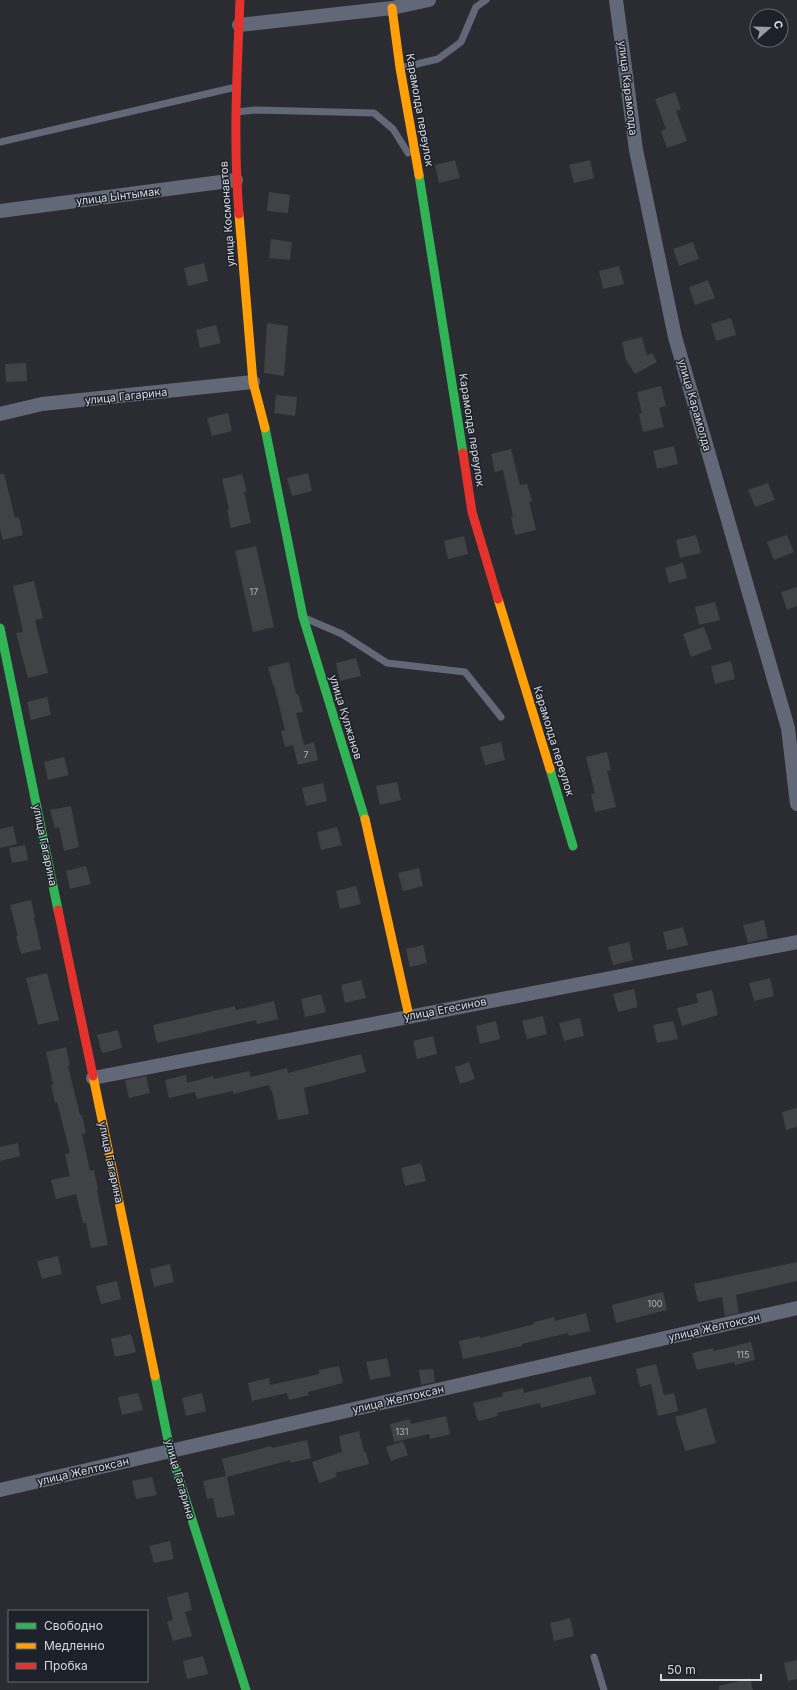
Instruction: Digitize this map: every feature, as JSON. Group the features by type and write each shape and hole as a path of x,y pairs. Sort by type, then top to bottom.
{"street":[{"name":"улица Космонавтов","path":"240,0 235,112 236,180 253,382 264,425"},
{"path":"239,25 392,8 429,0"},
{"name":"улица Карамолда","path":"616,0 636,150 675,337 788,728 797,804"},
{"name":"Карамолда переулок","path":"392,8 400,68 418,168 472,512 573,846"},
{"name":"улица Ынтымак","path":"0,211 236,180"},
{"name":"улица Гагарина","path":"0,414 42,404 253,382"},
{"name":"улица Кулжанов","path":"264,425 303,617 364,816 409,1016"},
{"name":"улица Гагарина","path":"0,628 170,1450 246,1690"},
{"name":"улица Егесинов","path":"93,1078 797,942"},
{"name":"улица Желтоксан","path":"0,1490 797,1308"}],"lane":[{"path":"400,68 438,59 461,42 476,7 486,0"},
{"path":"0,142 236,87"},
{"path":"235,112 255,110 374,114 394,129 418,168"},
{"path":"303,617 342,634 387,663 465,672 501,717"},
{"path":"594,1657 604,1690"}],"building":[{"path":"675,92 681,109 676,111 687,141 667,148 661,131 666,129 655,99"},
{"path":"455,160 460,178 439,183 435,165"},
{"path":"590,160 594,178 574,183 569,165"},
{"path":"269,192 290,195 288,213 267,211"},
{"path":"271,239 292,242 290,260 269,258"},
{"path":"693,242 699,259 679,266 673,249"},
{"path":"204,263 208,281 188,286 184,268"},
{"path":"619,266 624,284 603,289 599,271"},
{"path":"708,280 715,298 695,305 689,287"},
{"path":"731,318 736,335 716,341 711,324"},
{"path":"267,323 288,326 284,376 264,373"},
{"path":"216,325 221,343 200,348 196,330"},
{"path":"642,337 647,356 652,353 657,362 635,374 626,360 622,342"},
{"path":"26,363 27,381 6,382 5,364"},
{"path":"661,386 666,406 659,408 664,427 643,432 639,414 642,413 637,392"},
{"path":"276,395 297,397 295,416 274,413"},
{"path":"228,413 232,431 212,436 207,418"},
{"path":"674,446 678,464 657,469 653,451"},
{"path":"511,449 520,485 527,484 532,501 529,502 536,530 515,535 511,517 513,516 503,470 495,472 491,454"},
{"path":"308,473 312,491 292,496 287,478"},
{"path":"0,474 4,474 15,518 19,517 23,535 3,540 0,529"},
{"path":"242,474 247,492 244,492 251,523 231,528 227,510 229,509 222,479"},
{"path":"768,483 775,500 755,507 748,490"},
{"path":"696,535 701,553 680,558 676,540"},
{"path":"787,535 794,552 774,560 767,542"},
{"path":"464,536 468,554 448,559 444,541"},
{"path":"256,546 274,627 253,632 235,551"},
{"path":"683,563 687,578 669,583 665,568"},
{"path":"34,581 43,618 35,620 48,673 28,678 16,633 23,632 13,586"},
{"path":"797,587 797,606 787,610 781,592"},
{"path":"715,602 720,620 699,625 695,607"},
{"path":"704,627 712,649 691,657 683,634"},
{"path":"356,658 361,676 340,681 336,663"},
{"path":"731,661 735,679 715,684 711,666"},
{"path":"289,662 296,694 298,694 303,712 296,713 304,745 314,742 318,760 298,765 293,745 285,747 281,731 285,730 268,667"},
{"path":"47,697 51,715 31,720 27,702"},
{"path":"501,742 505,760 485,765 480,747"},
{"path":"607,752 611,770 607,771 616,807 595,812 591,794 595,793 586,757"},
{"path":"64,757 69,775 48,780 44,762"},
{"path":"397,782 401,800 380,805 376,786"},
{"path":"323,783 327,801 306,806 302,788"},
{"path":"71,806 79,847 64,851 59,827 55,828 50,810"},
{"path":"13,826 17,844 0,848 0,829"},
{"path":"337,827 342,845 321,850 317,832"},
{"path":"25,845 28,860 12,863 9,848"},
{"path":"86,866 91,884 70,889 66,871"},
{"path":"419,868 423,886 403,891 398,873"},
{"path":"356,886 361,904 340,909 336,891"},
{"path":"31,900 41,949 21,954 10,905"},
{"path":"764,920 768,938 748,943 743,925"},
{"path":"683,927 688,945 667,950 663,932"},
{"path":"629,942 633,960 613,965 608,947"},
{"path":"423,945 427,963 410,967 406,949"},
{"path":"47,973 59,1020 38,1025 26,978"},
{"path":"770,978 774,996 754,1001 749,983"},
{"path":"361,980 366,998 345,1003 341,985"},
{"path":"634,989 638,1007 618,1012 613,994"},
{"path":"712,990 718,1015 682,1026 677,1008 698,1003 696,994"},
{"path":"321,994 326,1012 305,1017 301,999"},
{"path":"274,1001 278,1019 257,1024 256,1020 157,1043 153,1025 235,1006 236,1010"},
{"path":"543,1016 547,1034 527,1039 522,1021"},
{"path":"580,1018 584,1036 564,1041 559,1023"},
{"path":"496,1021 500,1039 480,1044 476,1026"},
{"path":"673,1021 678,1039 657,1043 653,1025"},
{"path":"118,1030 122,1048 102,1053 97,1035"},
{"path":"433,1036 437,1054 417,1059 413,1041"},
{"path":"66,1047 70,1065 68,1066 86,1133 82,1134 90,1171 94,1170 108,1245 91,1248 86,1223 83,1223 76,1194 56,1199 51,1180 70,1176 65,1154 70,1153 57,1102 55,1103 51,1085 53,1084 46,1052"},
{"path":"361,1054 366,1072 304,1088 309,1114 278,1120 272,1091 269,1085 233,1094 233,1091 197,1099 195,1092 169,1098 165,1080 186,1075 187,1083 213,1076 214,1079 249,1071 251,1077 287,1068 288,1073"},
{"path":"469,1062 475,1079 460,1084 455,1067"},
{"path":"146,1076 150,1093 129,1098 125,1080"},
{"path":"797,1108 797,1127 786,1130 782,1112"},
{"path":"18,1143 20,1156 0,1161 0,1147"},
{"path":"421,1163 426,1181 405,1186 401,1168"},
{"path":"58,1256 62,1274 42,1279 37,1261"},
{"path":"797,1262 797,1281 736,1295 739,1313 725,1316 722,1297 698,1302 694,1284"},
{"path":"170,1264 174,1282 154,1287 150,1269"},
{"path":"117,1281 121,1299 101,1304 96,1286"},
{"path":"663,1292 667,1310 616,1323 612,1305"},
{"path":"586,1313 590,1331 569,1336 568,1333 522,1344 522,1346 463,1359 459,1341 480,1336 480,1338 534,1324 534,1322 554,1317 555,1321"},
{"path":"131,1334 136,1352 115,1357 111,1339"},
{"path":"751,1342 755,1360 735,1365 734,1362 697,1370 692,1353 713,1348 714,1351"},
{"path":"387,1358 391,1376 370,1380 366,1362"},
{"path":"656,1364 664,1395 674,1393 678,1411 658,1416 651,1384 640,1387 636,1369"},
{"path":"339,1366 343,1383 308,1392 309,1395 289,1400 287,1393 252,1401 248,1383 269,1378 270,1385 319,1374 319,1370"},
{"path":"433,1369 435,1382 421,1385 419,1370"},
{"path":"591,1376 596,1394 541,1408 540,1403 497,1413 498,1416 478,1421 473,1403 503,1396 502,1393 523,1388 524,1393"},
{"path":"138,1393 143,1410 122,1415 118,1397"},
{"path":"202,1393 206,1411 186,1416 182,1398"},
{"path":"706,1408 716,1443 685,1451 675,1417"},
{"path":"446,1416 450,1434 430,1439 429,1434 394,1442 390,1424 410,1419 411,1424"},
{"path":"359,1431 364,1452 366,1452 369,1464 335,1473 337,1477 319,1483 312,1462 342,1452 339,1436"},
{"path":"307,1440 311,1458 291,1463 290,1460 227,1477 235,1515 217,1518 213,1498 207,1499 203,1481 226,1476 222,1459 271,1446 272,1448"},
{"path":"403,1441 408,1455 391,1461 386,1447"},
{"path":"152,1477 157,1495 136,1499 132,1481"},
{"path":"170,1541 174,1559 154,1563 149,1546"},
{"path":"188,1592 192,1610 185,1612 192,1636 173,1641 167,1622 173,1620 167,1597"},
{"path":"570,1618 574,1636 554,1641 550,1623"},
{"path":"203,1656 208,1674 187,1679 183,1661"},
{"path":"797,1660 797,1679 788,1681 784,1663"},
{"path":"750,1678 753,1690 719,1690 719,1686"}],"traffic: fast":[{"path":"419,175 463,453"},
{"path":"265,428 303,617 365,819"},
{"path":"0,628 58,910"},
{"path":"550,769 573,846"},
{"path":"155,1376 170,1450 246,1690"}],"traffic: slow":[{"path":"392,8 400,68 419,175"},
{"path":"239,214 253,382 265,428"},
{"path":"498,599 550,769"},
{"path":"365,819 409,1016"},
{"path":"93,1076 155,1376"}],"traffic: jam":[{"path":"239,214 236,133 240,0"},
{"path":"463,453 472,512 498,599"},
{"path":"58,910 93,1076"}]}
